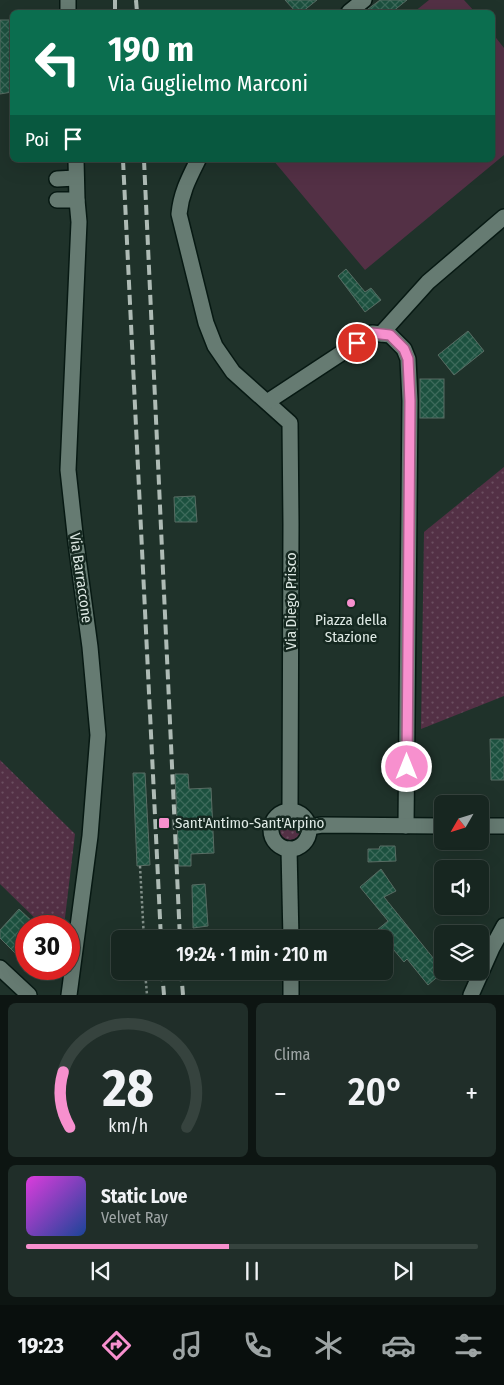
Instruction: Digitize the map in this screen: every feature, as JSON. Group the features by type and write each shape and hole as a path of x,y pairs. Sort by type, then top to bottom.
{"street":[{"path":"352,10 364,0"},
{"name":"Via Barraccone","path":"69,995 90,836 98,735 90,647 68,470 79,222 76,162"},
{"name":"Via Diego Prisco","path":"197,162 185,186 179,214 206,323 215,346 233,372 290,423 290,810"},
{"path":"56,178 76,178"},
{"path":"57,200 77,200"},
{"path":"381,334 428,282 504,217"},
{"path":"267,402 372,333 390,335 404,349 408,359 410,410 406,826"},
{"path":"290,810 300,813 305,817 310,827 310,833 305,843 295,849 279,846 272,837 271,827 276,817 290,810"},
{"path":"310,827 434,826"},
{"path":"489,826 504,826"},
{"path":"289,849 291,930"},
{"path":"471,995 504,926"},
{"path":"0,968 29,995"},
{"path":"291,980 291,995"}],"path":[{"path":"140,866 144,930"},
{"path":"146,980 147,995"}],"shaded area":[{"path":"429,0 464,0 473,10 416,10"},
{"path":"495,37 504,48 504,155 365,270 275,162 495,162"},
{"path":"504,467 504,696 421,729 424,532"},
{"path":"0,760 75,834 65,915 32,915 0,884"},
{"path":"290,818 298,821 301,829 298,837 290,840 282,837 279,829 282,821"}],"building":[{"path":"285,0 317,0 304,10 294,10"},
{"path":"380,0 407,0 394,10 367,10"},
{"path":"0,20 10,20 10,92 0,94"},
{"path":"346,269 365,292 371,288 381,300 365,312 338,276"},
{"path":"468,331 484,351 454,375 438,355"},
{"path":"420,379 444,379 444,418 420,418"},
{"path":"195,496 197,522 175,522 174,497"},
{"path":"490,739 504,739 504,780 491,780"},
{"path":"133,773 145,773 150,865 137,866"},
{"path":"175,774 188,774 189,789 211,788 214,853 191,854 191,866 179,866"},
{"path":"380,846 395,846 396,861 368,862 368,849 379,849"},
{"path":"381,869 396,891 384,897 434,959 434,980 428,985 407,959 404,962 393,949 393,930 377,930 388,921 360,887"},
{"path":"205,884 208,926 193,928 192,885"},
{"path":"19,909 25,915 15,915 15,953 0,938 0,930"}],"railway":[{"path":"115,0 115,10"},
{"path":"136,0 137,10"},
{"path":"123,162 161,930"},
{"path":"144,162 180,930"},
{"path":"163,980 164,995"},
{"path":"182,980 183,995"}],"place":[{"name":"Piazza della Stazione","path":"351,603"},
{"name":"Sant'Antimo-Sant'Arpino","path":"164,823"}],"route":[{"path":"357,343 372,333 390,335 404,349 408,359 410,401 407,767"}]}
